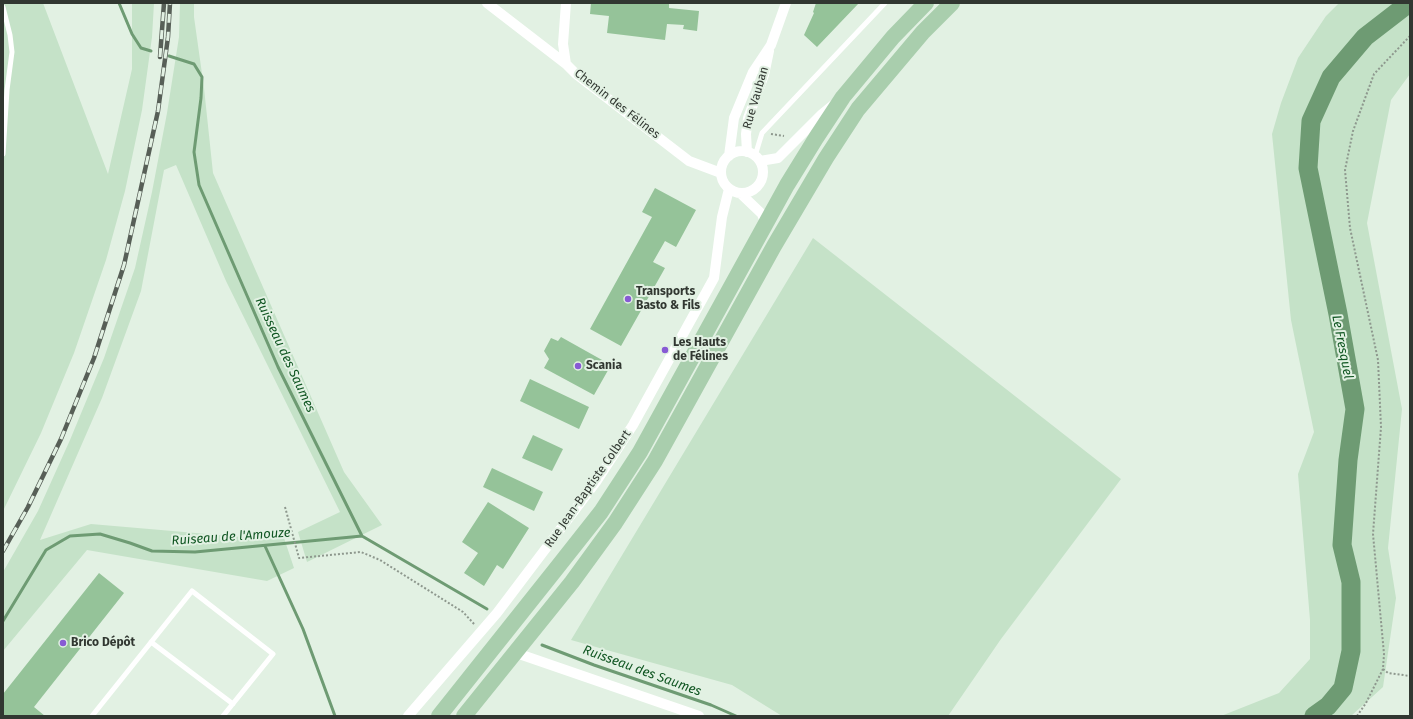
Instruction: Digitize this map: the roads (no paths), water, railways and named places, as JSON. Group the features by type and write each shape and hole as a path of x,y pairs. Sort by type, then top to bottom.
{"main road":[{"path":"439,716 552,576 601,512 640,452 787,185 843,97 893,37 926,3"},
{"path":"464,716 572,582 615,523 651,467 774,246 826,158 858,109 923,32 952,3"}],"street":[{"path":"486,3 566,64"},
{"name":"Chemin des Félines","path":"566,3 563,44 566,64 576,74 689,161 721,173"},
{"name":"Rue Vauban","path":"754,156 746,134 748,118 764,75 771,45 786,3"},
{"name":"Rue Vauban","path":"729,156 734,118 753,72 771,45"},
{"path":"766,224 762,214 741,194 729,189 723,182 721,173 723,164 729,156 737,152 754,156 778,158 822,114 843,97"},
{"path":"741,194 753,191 762,181 762,167 754,156"},
{"name":"Rue Jean-Baptiste Colbert","path":"408,716 497,613 596,482 633,425 714,278 722,217 729,189"},
{"path":"516,651 522,655 699,716"}],"lane":[{"path":"754,156 762,133 885,3"},
{"path":"3,8 10,35 12,52 7,90 3,154"},
{"path":"92,716 192,591 273,654 223,716"},
{"path":"151,642 233,704"}],"waterway":[{"path":"119,3 132,34 141,48 151,51"},
{"name":"Le Fresquel","path":"1314,716 1328,706 1343,688 1351,651 1351,582 1342,545 1348,460 1355,409 1338,314 1308,168 1311,121 1331,77 1365,37 1409,3"},
{"name":"Ruisseau des Saumes","path":"169,56 194,64 202,77 201,98 194,152 199,185 278,367 362,536 487,609"},
{"name":"Ruiseau de l'Amouze","path":"3,621 46,550 70,536 100,534 152,551 195,552 362,536"},
{"path":"265,546 303,629 335,716"},
{"name":"Ruisseau des Saumes","path":"542,645 594,665 711,705 736,716"}],"railway":[{"path":"160,57 164,3"},
{"path":"3,551 28,507 61,439 94,358 124,265 158,111 168,37 170,3"}],"place":[{"name":"Transports Basto & Fils","path":"628,299"},
{"name":"Les Hauts de Félines","path":"665,350"},
{"name":"Scania","path":"578,366"},
{"name":"Brico Dépôt","path":"63,643"}]}
